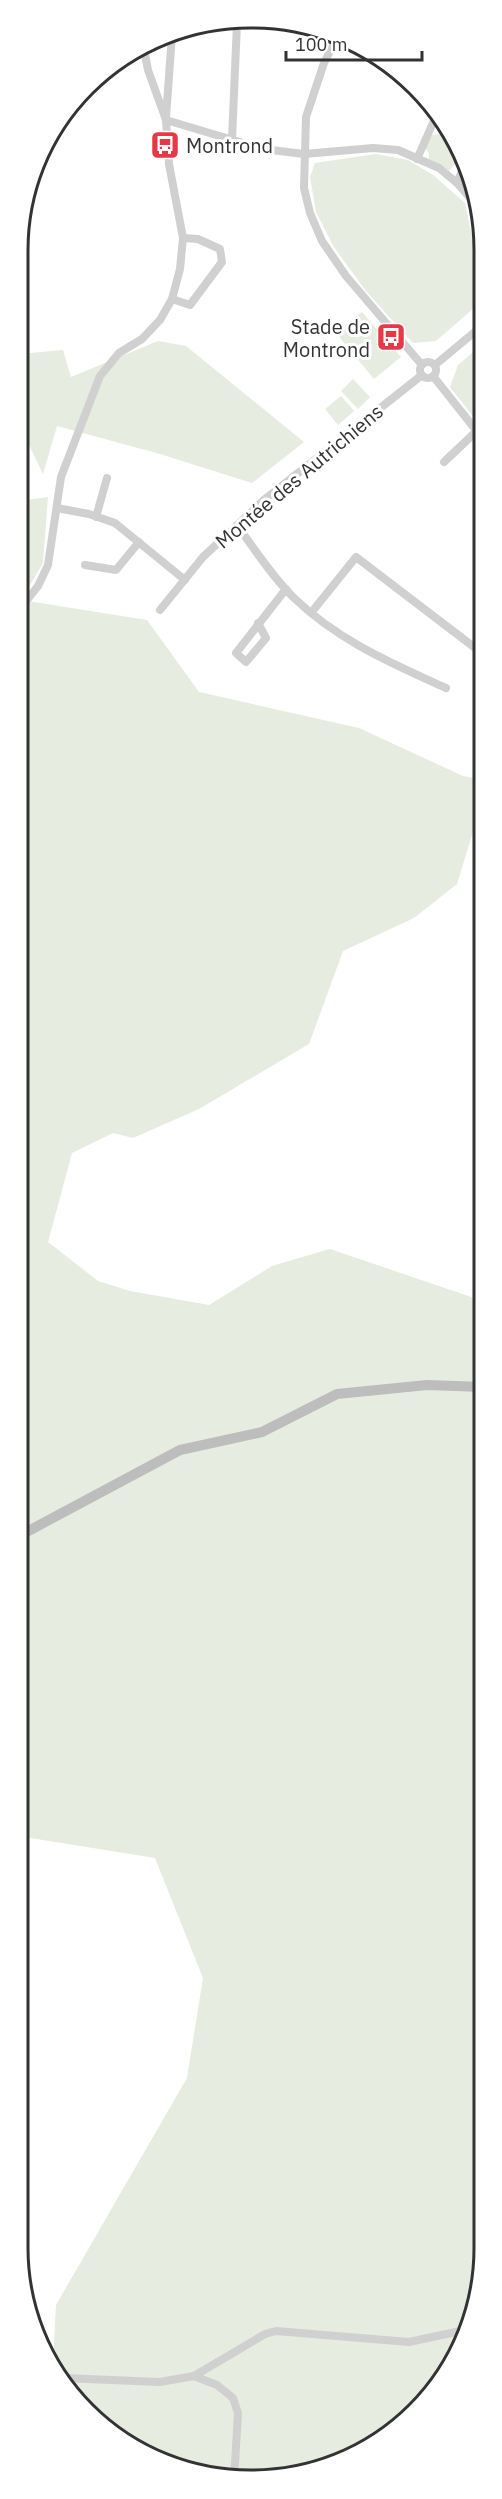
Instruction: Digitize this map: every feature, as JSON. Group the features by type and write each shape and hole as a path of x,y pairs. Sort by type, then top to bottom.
{"main road":[{"path":"28,1531 180,1450 262,1432 337,1394 427,1385 474,1387"}],"street":[{"path":"232,140 237,29"},
{"path":"28,599 38,586 48,565 61,477 100,376 119,353 142,339 160,320 172,299 180,268 183,238 169,164 166,120 171,43"},
{"path":"333,44 324,63 306,117 304,188 310,213 322,241 346,276 422,365"},
{"path":"145,55 148,70 166,120"},
{"path":"166,120 263,149 304,154 398,150 439,168 466,193"},
{"path":"417,159 433,123"},
{"path":"457,183 460,175"},
{"path":"172,299 190,305 222,262 220,249 198,239 183,238"},
{"path":"435,365 474,332"},
{"path":"427,362 435,365 433,376 428,378 422,375 420,370 422,365 427,362"},
{"name":"Montée des Autrichiens","path":"160,610 203,557 264,500 422,375"},
{"path":"433,376 474,428"},
{"path":"444,462 474,433"},
{"path":"96,517 107,478"},
{"path":"57,508 115,523 185,580"},
{"path":"237,525 286,589 311,613 344,638 446,688"},
{"path":"85,565 116,570 139,542"},
{"path":"311,613 356,557 474,647"},
{"path":"258,623 266,638 246,662 236,653 258,623 286,589"},
{"path":"71,2378 160,2382 194,2376 265,2334 276,2331 409,2342 458,2332"},
{"path":"194,2376 217,2385 233,2398 238,2413 235,2470"}],"shaded area":[{"path":"439,134 456,164 449,171 429,159 429,153 425,148 430,135"},
{"path":"376,154 408,160 433,175 465,203 473,242 474,308 436,341 413,343 365,290 334,247 316,212 310,177 315,163"},
{"path":"362,312 401,357 374,379 336,333"},
{"path":"158,341 186,346 304,442 252,483 160,454 57,426 43,474 28,443 28,353 63,350 71,377"},
{"path":"474,352 474,417 450,387 458,365"},
{"path":"353,379 370,397 358,409 341,391"},
{"path":"341,396 354,411 338,425 325,409"},
{"path":"48,497 43,563 28,588 28,500"},
{"path":"28,601 147,620 199,692 359,728 463,776 474,778 474,828 457,884 414,918 343,951 309,1044 199,1109 133,1138 113,1133 72,1153 48,1242 98,1281 130,1291 209,1305 272,1266 330,1249 474,1298 474,2248 472,2277 457,2333 436,2372 418,2395 375,2433 336,2454 309,2463 280,2469 236,2470 193,2463 166,2454 127,2433 104,2415 74,2383 54,2351 56,2305 187,2078 203,1978 155,1858 28,1838"}],"place":[{"name":"Montrond","path":"165,145"},
{"name":"Stade de Montrond","path":"391,337"}]}
